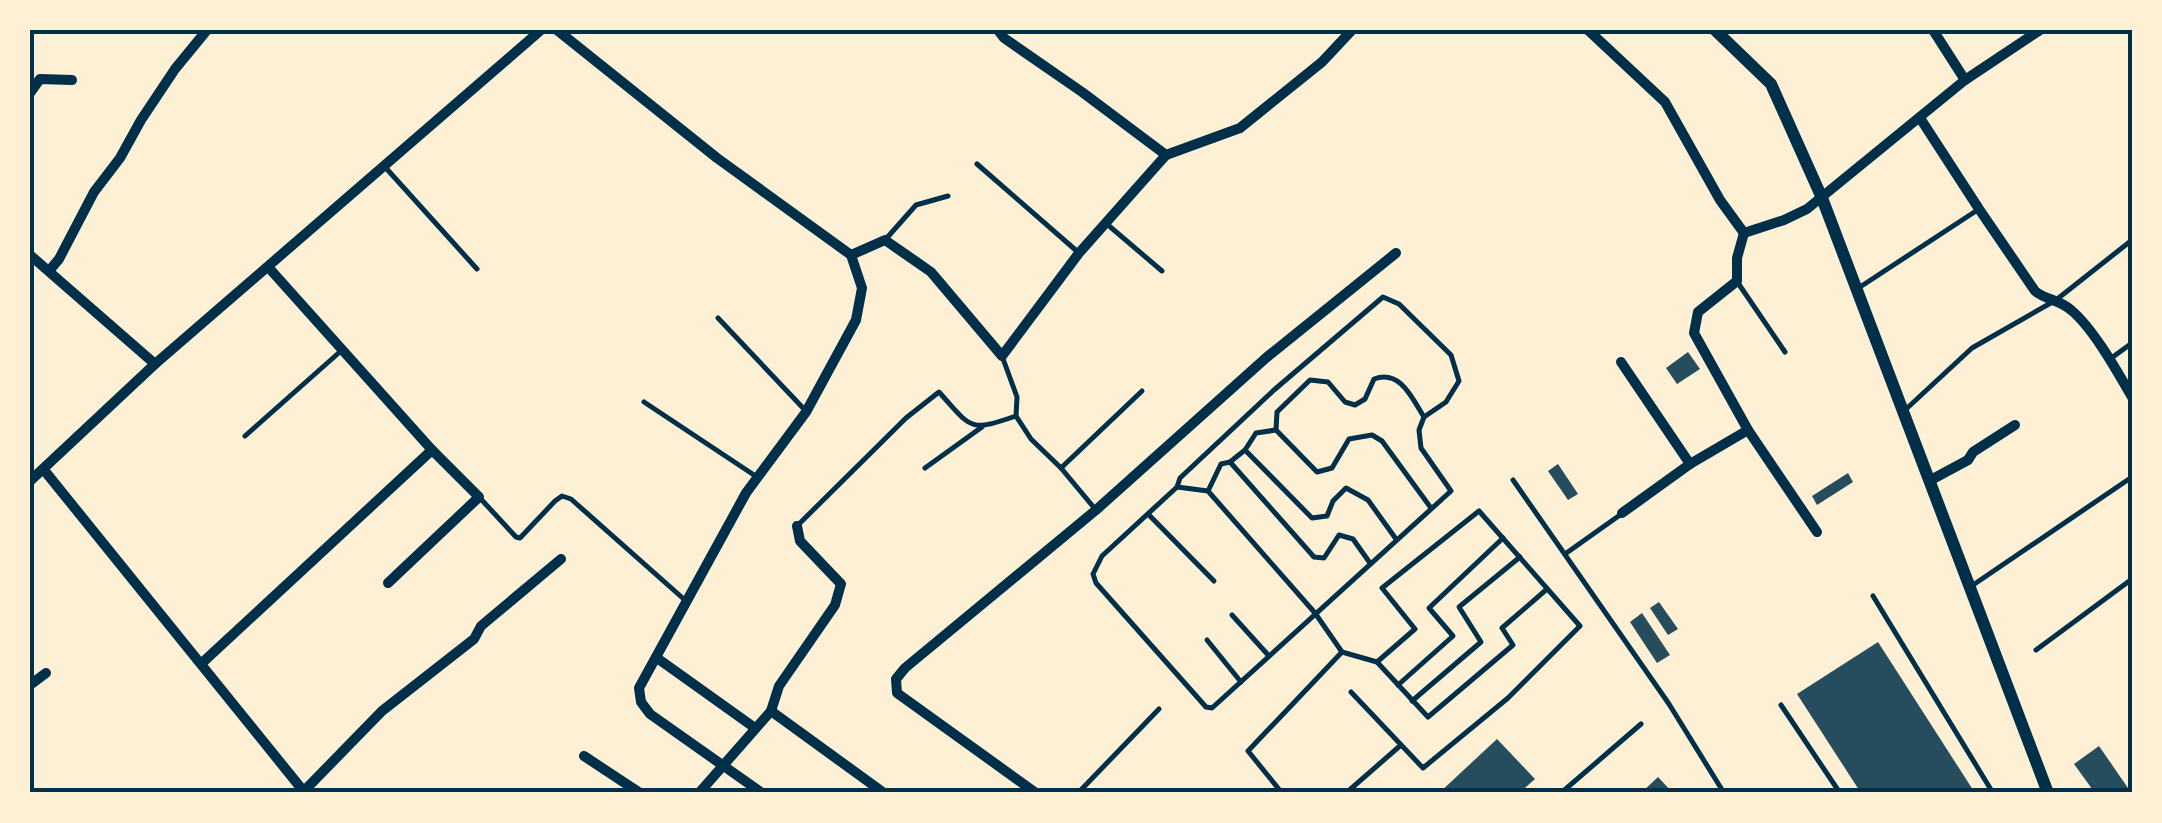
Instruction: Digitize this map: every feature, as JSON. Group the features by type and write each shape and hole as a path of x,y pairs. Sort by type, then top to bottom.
{"street":[{"path":"49,271 141,120 207,30"},
{"path":"30,481 155,364 542,30"},
{"path":"557,30 717,158 851,256 862,288 856,320 806,412 757,477 639,688 640,702 650,714 762,793"},
{"path":"998,30 1166,155"},
{"path":"851,256 885,240 931,272 1002,356 1079,253 1166,155 1240,128 1322,62 1352,30"},
{"path":"1588,30 1665,102 1720,200 1744,233"},
{"path":"1715,30 1771,84 1822,198 2048,793"},
{"path":"1933,30 1965,80"},
{"path":"1744,233 1784,220 1822,198 1965,80 2040,30"},
{"path":"30,93 40,79 72,80"},
{"path":"1920,118 2035,291 2073,311 2110,359 2132,397"},
{"path":"1744,233 1737,258 1737,281 1698,312 1694,333 1748,430 1818,532"},
{"path":"1036,793 897,693 896,679 1096,510 1266,358 1396,253"},
{"path":"30,255 155,364"},
{"path":"269,268 479,497 388,583"},
{"path":"1621,362 1690,464"},
{"path":"1929,481 1968,460 1973,452 2015,424"},
{"path":"1622,514 1690,464 1748,430"},
{"path":"202,663 432,450"},
{"path":"44,470 304,792 382,711 474,639 481,626 561,559"},
{"path":"699,793 771,711 779,686 835,605 842,584 800,541 797,526"},
{"path":"657,658 755,728"},
{"path":"30,685 46,673"},
{"path":"771,711 884,793"},
{"path":"584,756 640,793"}],"lane":[{"path":"977,164 1079,253"},
{"path":"385,167 478,269"},
{"path":"885,240 916,206 948,196"},
{"path":"1856,290 1978,209"},
{"path":"1106,223 1162,271"},
{"path":"1903,412 1972,348 2056,300 2132,240"},
{"path":"1737,281 1785,352"},
{"path":"1382,297 1399,304 1451,354 1460,381 1446,402 1424,416 1419,430 1421,448 1451,491 1212,708 1206,706 1096,583 1093,574 1102,556 1177,487 1180,478 1382,297"},
{"path":"718,318 806,412"},
{"path":"2110,359 2132,343"},
{"path":"245,436 342,350"},
{"path":"1002,356 1017,397 1016,416 1031,439 1096,510"},
{"path":"1424,416 1401,381 1383,375 1374,379 1365,399 1355,404 1345,402 1328,382 1310,380 1276,412 1276,430 1317,472 1332,468 1349,439 1372,435 1382,441 1431,508"},
{"path":"1061,468 1142,391"},
{"path":"797,526 906,418 939,392 965,421 982,427"},
{"path":"644,402 757,477"},
{"path":"925,468 982,427 1016,416"},
{"path":"1208,491 1221,464 1245,450 1256,433 1276,430"},
{"path":"1245,450 1312,518 1327,516 1333,501 1346,488 1368,500 1396,540"},
{"path":"1230,462 1314,557 1324,558 1339,535 1353,539 1370,563"},
{"path":"1970,587 2132,477"},
{"path":"1513,480 1669,704 1724,793"},
{"path":"1177,487 1208,491 1316,613 1342,652 1377,662 1428,717 1514,645 1502,628 1547,588"},
{"path":"479,497 520,538 554,501 562,496 571,498 686,601"},
{"path":"1351,692 1423,768 1508,698 1580,626 1479,510 1382,588 1415,629 1377,662"},
{"path":"1148,514 1214,581"},
{"path":"1566,554 1622,514"},
{"path":"1398,685 1453,636 1429,608 1502,538"},
{"path":"1412,701 1481,642 1459,607 1520,557"},
{"path":"2036,650 2132,579"},
{"path":"1873,596 1993,793"},
{"path":"1232,615 1269,656"},
{"path":"1207,640 1240,682"},
{"path":"1282,793 1248,751 1342,652"},
{"path":"1781,705 1840,793"},
{"path":"1078,793 1159,708"},
{"path":"1561,793 1640,724"},
{"path":"1346,793 1401,745"}],"building":[{"path":"1688,352 1700,369 1677,384 1666,368"},
{"path":"1558,464 1578,494 1568,500 1548,471"},
{"path":"1848,473 1853,482 1817,505 1812,496"},
{"path":"1659,602 1678,629 1668,635 1650,608"},
{"path":"1642,613 1670,655 1657,663 1630,622"},
{"path":"1878,642 1975,793 1861,793 1797,694"},
{"path":"1497,739 1535,779 1519,793 1439,793"},
{"path":"2099,746 2128,788 2121,793 2095,793 2074,764"},
{"path":"1658,777 1673,793 1641,793"}]}
